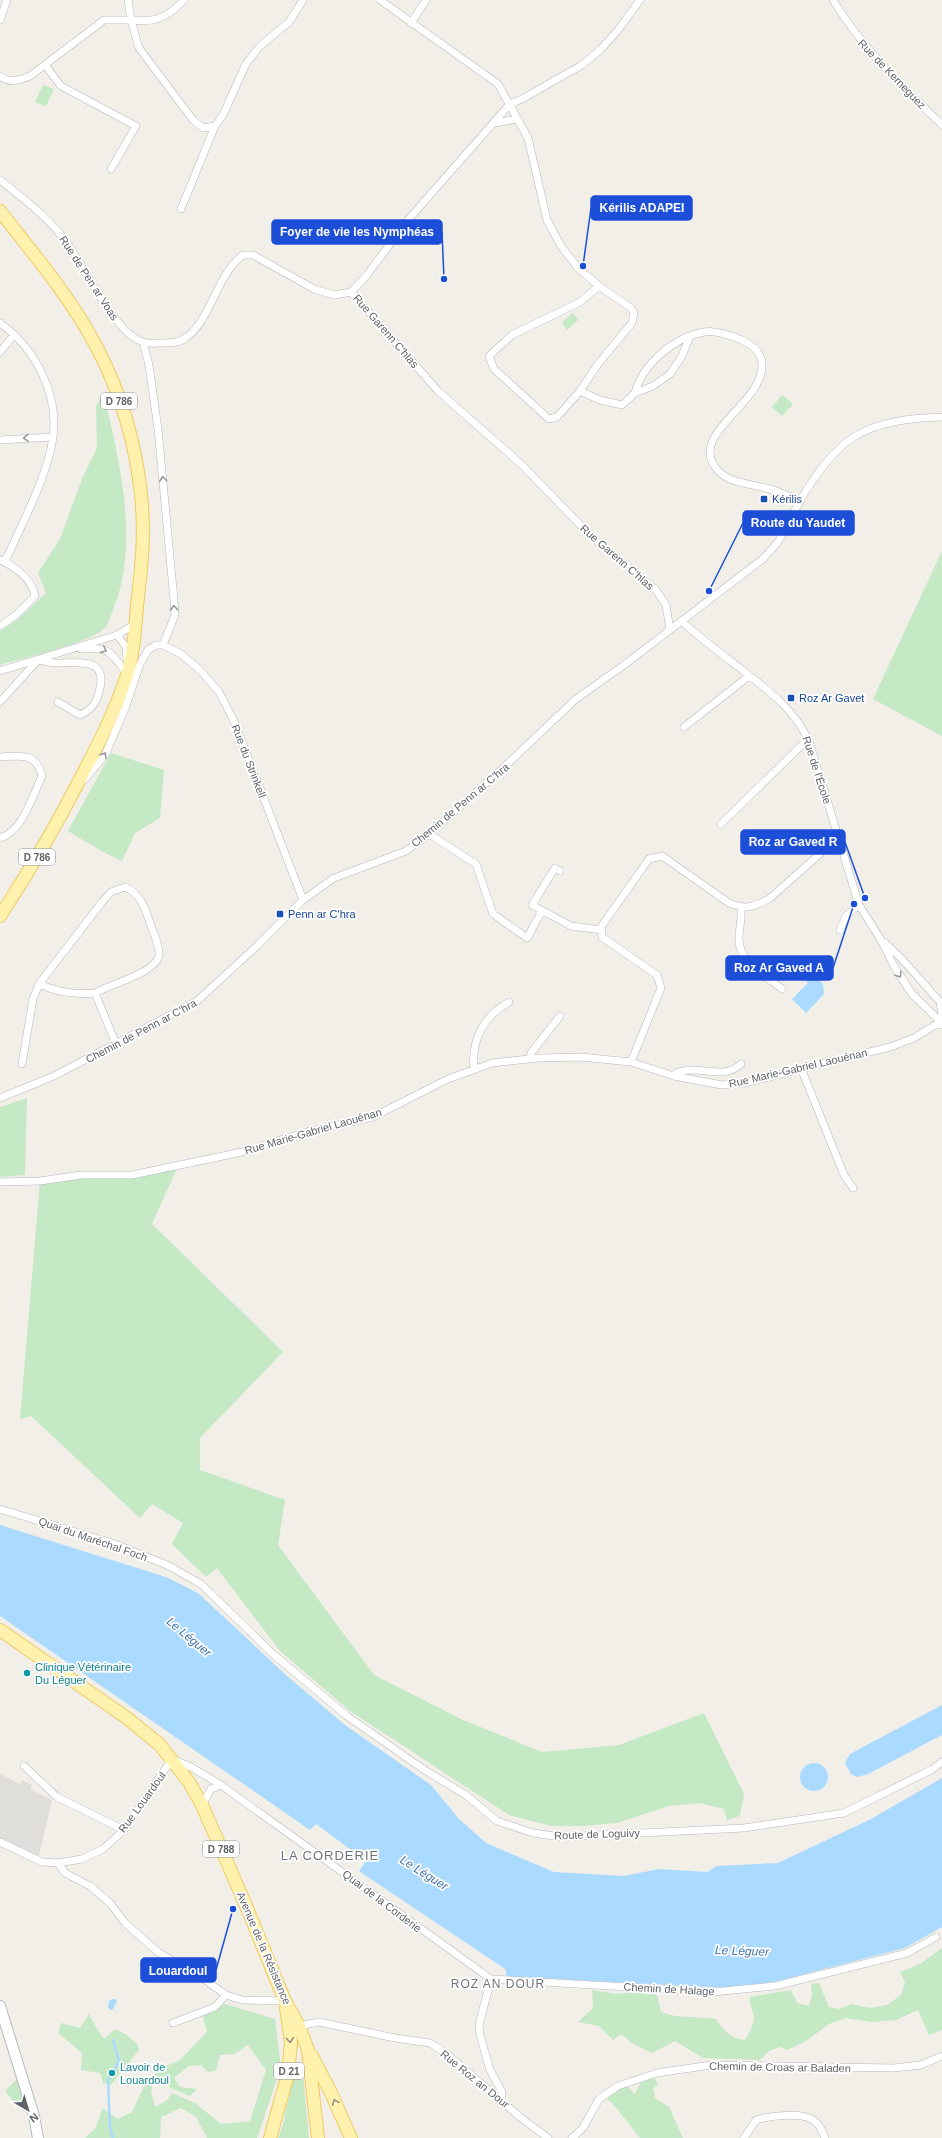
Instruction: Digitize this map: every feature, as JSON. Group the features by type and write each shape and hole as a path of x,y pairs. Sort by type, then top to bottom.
{"main road":[{"name":"D 786","path":"0,211 55,279 96,346 114,384 136,461 142,506 142,554 134,644 127,674 102,737 26,876 0,916"},
{"name":"Avenue de la Résistance","path":"0,1630 127,1718 160,1745 189,1782 202,1805 252,1919 285,2001 299,2026 308,2050 318,2138"},
{"name":"D 21","path":"270,2138 288,2074 291,2042 285,2001"},
{"path":"0,2006 34,2116 38,2138"},
{"name":"D 21","path":"308,2050 331,2093 351,2138"}],"street":[{"path":"0,20 7,0"},
{"path":"128,0 131,20 139,48 189,115 203,128 215,126"},
{"path":"0,76 4,79 17,81 30,76 104,20 131,20 144,22 158,20 184,0"},
{"path":"181,209 215,126 223,115 246,64 260,46 289,22 303,0"},
{"path":"380,0 498,84 528,138 547,220 561,246 578,268 599,286 631,308 634,313 632,323 607,352 580,391 557,417 549,419 494,369 489,356 512,335 580,302 599,286"},
{"path":"411,23 426,0"},
{"path":"510,104 522,100 582,65 618,30 640,0"},
{"name":"Rue de Kerneguez","path":"833,0 855,35 879,63 942,125"},
{"path":"45,65 61,86 136,126 111,169"},
{"name":"Rue Garenn C'hlas","path":"510,104 408,220 367,275 351,292 439,392 520,463 590,535 656,590 666,605 670,630"},
{"path":"492,124 502,120 517,119"},
{"name":"Rue de Pen ar Voas","path":"0,180 41,214 61,234 74,252 114,318 123,329 143,342"},
{"path":"71,796 105,755 126,706 140,664 148,650 156,645 163,645 175,615 158,429 149,365 143,342 179,342 188,336 198,325 233,262 243,254 253,255 316,290 335,295 351,292"},
{"path":"0,323 30,352 48,386 53,410 53,437 47,461 11,549 2,561 28,579 33,586 35,596 16,615 0,626"},
{"path":"635,393 638,380 648,367 661,354 690,336 705,332 736,338 756,349 763,365 761,375 751,394 712,439 709,454 713,465 726,477 801,500"},
{"path":"0,352 14,335"},
{"path":"580,391 600,400 622,405 635,393 653,386 670,374 682,356 690,336"},
{"name":"Chemin de Penn ar C'hra","path":"0,1098 54,1076 198,1001 258,945 303,900 334,878 406,850 429,834 501,770 576,699 764,558 781,538 801,500 834,454 854,437 878,427 912,418 942,417"},
{"path":"0,440 53,437"},
{"name":"Rue de l'École","path":"681,621 775,696 793,714 808,739 859,904 882,940 894,966 912,994 942,1024"},
{"path":"0,672 117,635 135,624"},
{"path":"117,635 126,647 127,674"},
{"name":"Rue du Strinkell","path":"163,645 180,654 201,671 219,692 234,721 303,900"},
{"path":"70,650 98,647 111,653 127,674"},
{"path":"0,702 38,660"},
{"path":"38,660 56,663 75,661 89,663 99,671 103,680 97,698 90,711 80,715 58,702"},
{"path":"684,727 749,676"},
{"path":"720,824 808,739"},
{"path":"0,757 22,756 32,759 39,765 42,776 17,826 9,835 0,838"},
{"path":"429,834 476,864 492,914 527,938 542,911"},
{"path":"602,934 602,927 649,859 662,856 729,903 742,908 755,906 769,899 828,845 839,837"},
{"path":"560,871 555,868 532,905 571,926 602,934 657,975 661,988 631,1062"},
{"path":"22,1064 33,999 39,984 111,892 125,887 134,891 144,905 159,955 156,964 149,970 108,985 95,992 69,993 53,990 39,984"},
{"path":"840,930 846,916 859,904"},
{"path":"742,908 739,941 742,954 747,961 782,989"},
{"name":"Rue de l'École","path":"882,940 901,958 941,1004 942,1015"},
{"path":"95,992 116,1044"},
{"path":"474,1070 472,1057 479,1033 497,1008 509,1002"},
{"path":"530,1059 531,1053 560,1016"},
{"name":"Rue Marie-Gabriel Laouénan","path":"0,1182 40,1181 81,1175 132,1175 242,1152 307,1132 372,1117 448,1079 492,1063 530,1059 580,1057 631,1062 674,1076 722,1085 744,1083 890,1047 914,1038 935,1025 942,1024"},
{"path":"674,1076 676,1073 691,1068 722,1073 734,1071 741,1064"},
{"path":"801,1068 841,1169 853,1188"},
{"name":"Quai du Maréchal Foch","path":"0,1509 112,1543 167,1565 201,1584 273,1654"},
{"name":"Route de Loguivy","path":"273,1654 347,1716 426,1771 466,1795 498,1821 533,1833 561,1837 744,1828 844,1813 931,1770 942,1762"},
{"name":"Quai de la Corderie","path":"172,1759 191,1766 221,1785 491,1979"},
{"name":"Rue Louardoul","path":"0,1842 42,1862 58,1863 82,1858 103,1849 124,1830 172,1759"},
{"path":"24,1766 57,1797 124,1830"},
{"path":"202,1805 211,1789 221,1785"},
{"path":"58,1863 65,1873 90,1886 110,1904 125,1923 158,1952 201,1977 226,1995 242,2000 285,2001"},
{"name":"Chemin de Halage","path":"491,1979 713,1992 775,1986 907,1953 936,1937"},
{"path":"491,1979 479,2025 490,2070 502,2092 502,2100"},
{"path":"173,2023 215,2007 226,1995"},
{"name":"Rue Roz an Dour","path":"299,2026 319,2022 395,2038 430,2043 446,2054 502,2100 520,2117 548,2138"},
{"name":"Chemin de Croas ar Baladen","path":"572,2138 583,2128 599,2099 618,2086 657,2073 711,2065 893,2068 921,2065 942,2056"},
{"path":"744,2138 756,2120 780,2116 812,2119 820,2127 825,2138"}],"shaded area":[{"path":"0,1774 20,1784 22,1780 32,1785 30,1789 52,1800 38,1859 0,1839"}],"green space":[{"path":"43,85 54,89 46,106 35,102"},
{"path":"573,313 578,320 567,330 562,322"},
{"path":"103,392 120,472 126,527 126,555 122,582 110,619 104,629 84,640 0,665 0,631 16,621 46,593 38,573 60,539 82,479 97,448 96,407"},
{"path":"782,395 793,404 782,416 772,407"},
{"path":"942,551 942,736 873,699"},
{"path":"111,753 164,770 160,818 135,833 122,861 103,852 68,831"},
{"path":"27,1098 25,1175 0,1177 0,1107"},
{"path":"178,1166 152,1224 283,1352 200,1438 200,1470 285,1500 278,1545 374,1675 461,1719 542,1752 619,1745 704,1713 744,1794 740,1816 727,1820 724,1809 700,1803 669,1806 617,1823 581,1826 551,1826 509,1815 350,1711 280,1651 217,1568 206,1577 172,1544 183,1523 152,1504 140,1518 31,1416 20,1419 40,1181 132,1175"},
{"path":"942,1948 942,2030 929,2035 918,2010 896,2020 871,2022 846,2018 829,2024 806,2041 787,2050 780,2047 769,2051 760,2060 703,2058 675,2041 652,2053 633,2044 621,2034 613,2040 599,2026 578,2022 593,2008 592,1990 616,1994 634,1992 657,1995 661,2012 681,2016 716,2019 728,2034 735,2038 745,2040 751,2030 754,2020 750,1997 791,1990 797,2003 809,2006 812,1994 811,1984 819,1983 829,2007 839,2009 852,2004 869,2008 887,2005 901,1995 905,1982 900,1972 920,1964"},
{"path":"225,2004 275,2019 281,2067 257,2138 207,2138 196,2117 181,2108 161,2117 160,2138 85,2138 95,2129 103,2108 117,2119 132,2112 147,2080 153,2083 151,2091 155,2107 166,2101 172,2093 195,2103 221,2124 250,2121 266,2070 248,2045 234,2054 220,2055 216,2071 208,2072 201,2065 189,2066 174,2078 180,2087 197,2089 190,2096 171,2088 153,2076 162,2068 180,2060 207,2032 203,2016"},
{"path":"89,2014 104,2039 115,2029 127,2035 138,2045 139,2050 111,2085 103,2083 100,2073 81,2070 82,2053 58,2033 61,2023 80,2028"},
{"path":"302,2063 309,2138 278,2138 283,2124 296,2065"},
{"path":"655,2078 658,2085 653,2088 655,2098 669,2107 683,2138 640,2138 607,2098 626,2085 635,2094 641,2081"},
{"path":"17,2079 27,2113 20,2109 5,2091"}],"water":[{"path":"808,969 823,984 824,994 806,1013 792,999 808,983 801,976"},
{"name":"Le Léguer","path":"0,1525 166,1577 198,1593 287,1676 345,1725 431,1785 458,1818 486,1843 554,1872 624,1876 659,1869 707,1872 717,1866 778,1863 871,1819 942,1778 942,1927 905,1948 778,1981 732,1988 507,1977 505,1969 359,1871 366,1861 316,1824 310,1830 0,1616"},
{"path":"942,1705 942,1735 868,1774 857,1777 851,1774 845,1763 850,1754"},
{"path":"814,1763 824,1767 828,1777 824,1787 814,1791 804,1787 800,1777 804,1767"},
{"path":"113,1999 117,2001 113,2009 110,2010 108,2007 109,2001"}],"waterway":[{"path":"113,2040 119,2061 108,2080 110,2127 113,2138"}],"place":[{"name":"Kérilis ADAPEI","path":"583,266"},
{"name":"Foyer de vie les Nymphéas","path":"444,279"},
{"name":"Kérilis","path":"764,499"},
{"name":"Route du Yaudet","path":"709,591"},
{"name":"Roz Ar Gavet","path":"791,698"},
{"name":"Roz ar Gaved R","path":"865,898"},
{"name":"Roz Ar Gaved A","path":"854,904"},
{"name":"Penn ar C'hra","path":"280,914"},
{"name":"Clinique Vétérinaire Du Léguer","path":"27,1673"},
{"name":"Louardoul","path":"233,1909"},
{"name":"Lavoir de Louardoul","path":"112,2073"}],"district":[{"name":"LA CORDERIE","path":"330,1855"},
{"name":"ROZ AN DOUR","path":"498,1984"}]}
